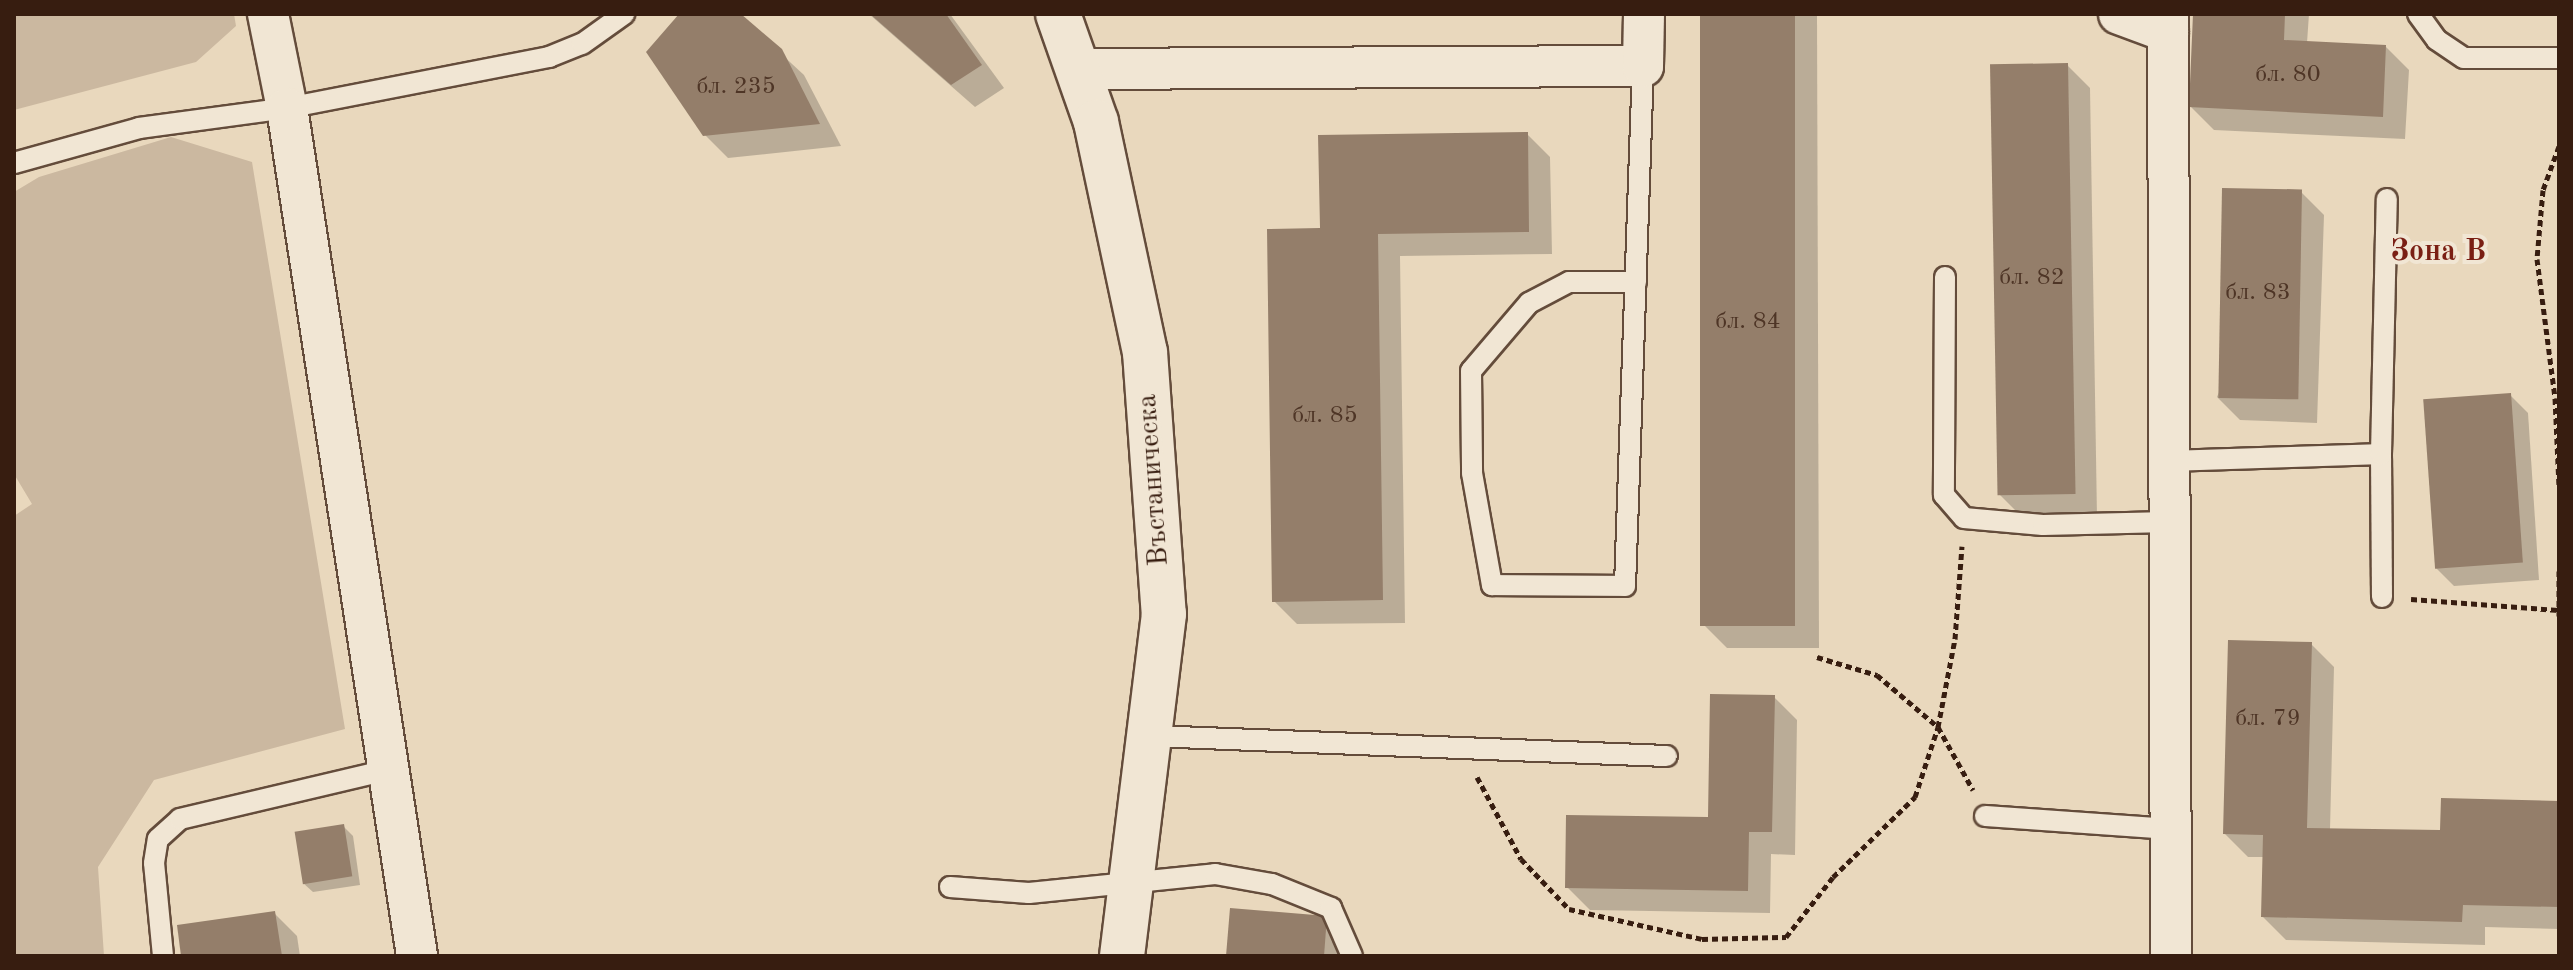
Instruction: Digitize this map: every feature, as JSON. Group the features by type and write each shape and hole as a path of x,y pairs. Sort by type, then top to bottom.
{"main road":[{"name":"Въстаническа","path":"1058,14 1080,69 1145,352 1164,614 1122,956"}],"street":[{"path":"268,14 287,108 417,956"},
{"path":"1080,69 1643,66 1644,14"},
{"path":"2119,14 2168,23 2171,956"}],"lane":[{"path":"14,163 139,128 287,108 549,57 582,44 624,14"},
{"path":"2418,14 2437,40 2464,58 2559,58"},
{"path":"1636,282 1569,282 1529,303 1471,371 1472,473 1492,585 1625,586 1636,282 1643,66"},
{"path":"2382,597 2381,454 2387,199"},
{"path":"1945,277 1944,495 1964,518 2043,525 2168,522"},
{"path":"2171,461 2381,454"},
{"path":"1151,736 1464,751 1667,756"},
{"path":"163,956 154,863 158,839 180,819 388,770"},
{"path":"1985,816 2171,829"},
{"path":"950,887 1029,893 1215,874 1272,884 1331,908 1352,956"}],"path":[{"path":"2559,146 2543,190 2537,259 2555,398 2559,485"},
{"path":"1464,751 1521,859 1569,909 1702,939 1786,937 1833,877 1915,797 1938,727 1955,639 1964,518"},
{"path":"2382,597 2559,612 2559,571"},
{"path":"1817,657 1877,675 1938,727 1985,816"}],"shaded area":[{"path":"14,14 234,14 236,26 196,62 14,110"},
{"path":"171,137 252,162 345,729 154,780 98,867 104,956 14,956 14,516 32,504 14,474 14,192 39,177"}],"building":[{"path":"679,14 741,14 782,49 820,124 703,136 646,52"},
{"path":"870,14 946,14 982,65 951,85"},
{"path":"1700,14 1795,14 1795,626 1700,626"},
{"path":"2193,14 2285,14 2284,40 2386,45 2383,117 2189,107"},
{"path":"2068,63 2076,494 1998,495 1990,64"},
{"path":"1528,132 1529,232 1378,234 1383,600 1272,602 1267,229 1320,228 1318,135"},
{"path":"2222,188 2302,189 2298,399 2218,398"},
{"path":"2511,393 2523,563 2435,569 2423,399"},
{"path":"2228,640 2312,642 2307,828 2440,830 2441,798 2559,801 2559,907 2463,905 2462,922 2261,917 2263,835 2223,834"},
{"path":"1710,694 1775,695 1772,832 1749,832 1748,891 1565,888 1566,815 1708,817"},
{"path":"344,824 352,876 303,884 295,832"},
{"path":"1230,908 1327,916 1324,956 1226,956"},
{"path":"275,911 282,956 181,956 177,925"}],"district":[{"name":"Зона В","path":"2438,252"}]}
